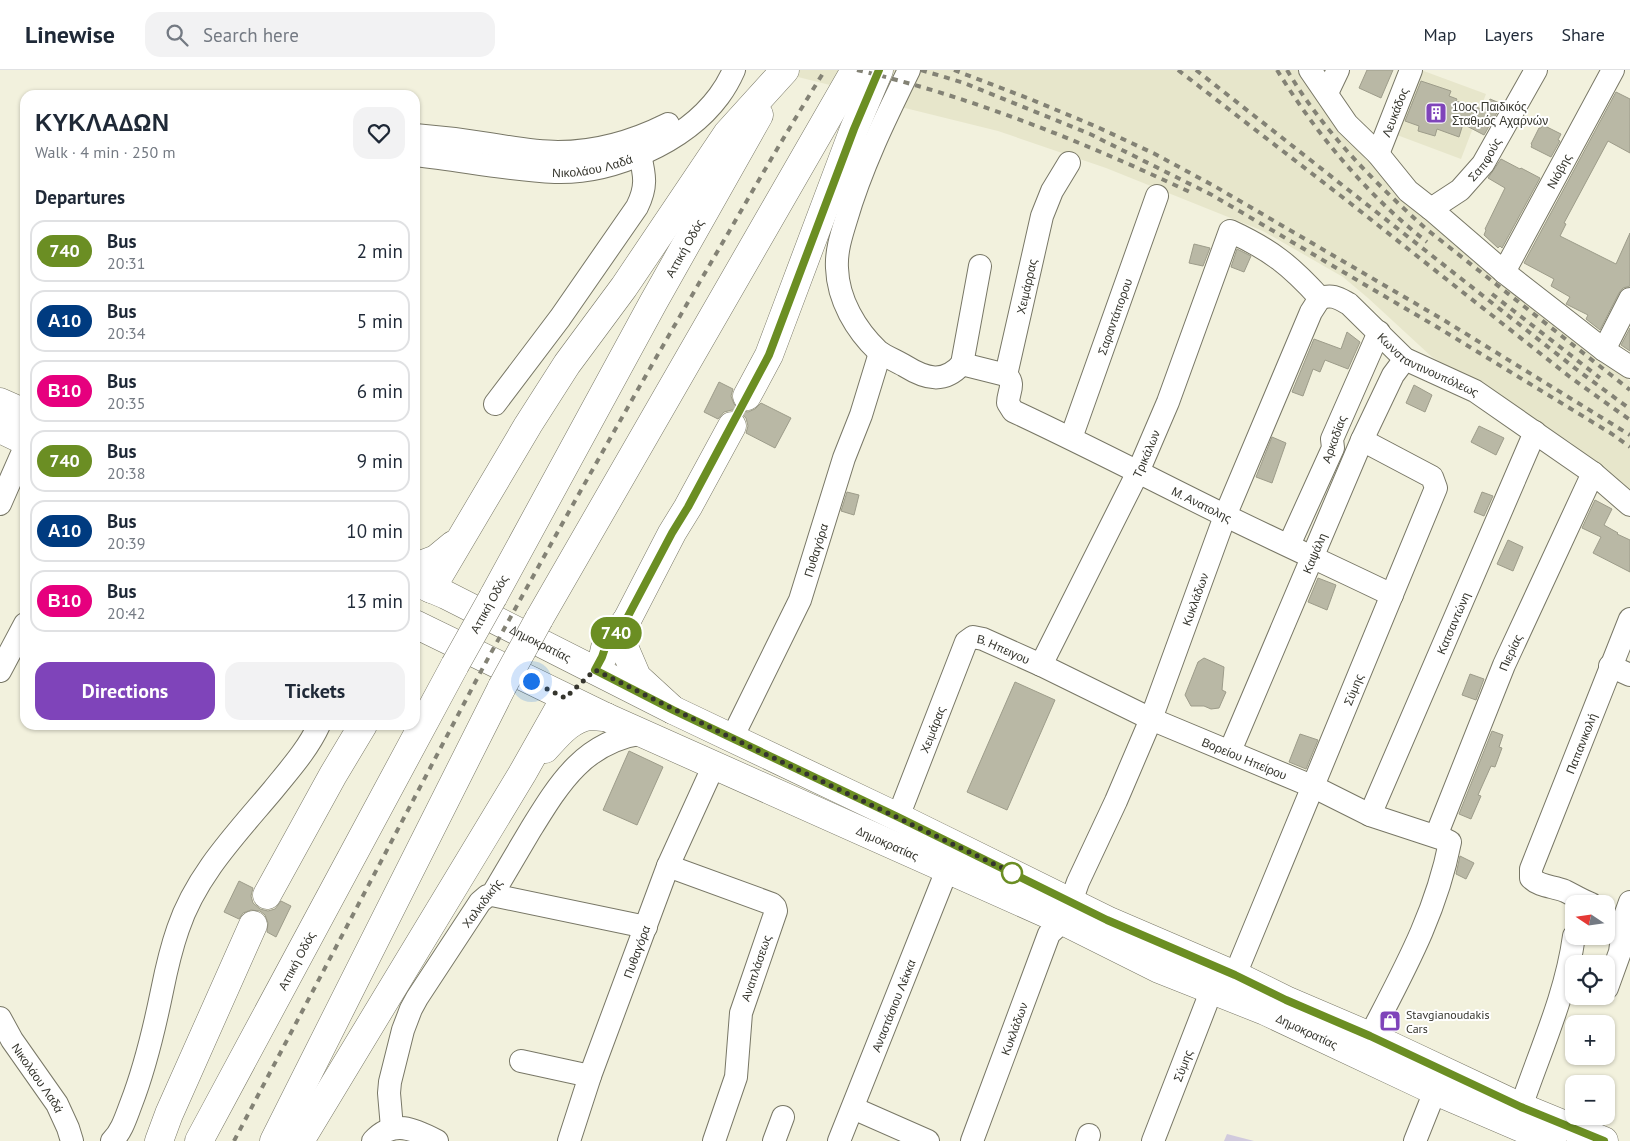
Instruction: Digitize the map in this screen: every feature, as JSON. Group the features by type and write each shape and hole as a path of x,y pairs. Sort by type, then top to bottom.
{"main road":[{"path":"420,599 423,585 464,533 528,425 567,364 634,273 727,134 785,70"},
{"name":"Αττική Οδός","path":"420,730 653,303 785,70"},
{"path":"274,1141 502,687 539,619 855,70"},
{"path":"747,396 769,355 854,129 879,70"},
{"path":"0,402 20,411"},
{"path":"300,1141 522,774 565,698 595,670 605,648 626,620 732,426"},
{"path":"0,429 20,439"},
{"path":"420,564 436,559 448,551 464,533"},
{"name":"Δημοκρατίας","path":"423,585 673,710 898,817 1067,912 1159,969 1265,1011 1436,1091 1552,1141"},
{"path":"626,620 623,634 625,649 637,677 673,710"},
{"name":"Δημοκρατίας","path":"420,626 565,698 947,870 1067,912 1107,920 1235,975 1521,1107 1604,1141"},
{"path":"522,774 561,731 583,718 591,716 606,717"},
{"path":"267,895 360,730"},
{"name":"Αττική Οδός","path":"198,1141 420,730"},
{"path":"159,1141 252,925"}],"street":[{"name":"Νικολάου Λαδά","path":"420,135 447,137 524,150 558,152 608,147 654,132 693,111 715,92 734,70"},
{"name":"Νικολάου Λαδά","path":"420,156 557,172 587,170 610,165 640,154 681,133 698,119 720,96 734,70"},
{"path":"909,70 871,149 841,236 837,258 838,281 847,310 866,338 880,352 917,373 934,378 950,374 962,364 980,266"},
{"path":"1310,70 1347,124 1378,154 1408,191 1504,272 1604,350 1630,367"},
{"path":"1327,93 1338,70"},
{"name":"Λευκάδος","path":"1378,154 1410,70"},
{"name":"Σαπφούς","path":"1431,209 1460,190 1483,164 1536,70"},
{"path":"1613,70 1630,79"},
{"name":"Νιόβης","path":"1504,272 1613,70"},
{"path":"495,404 560,318 637,207 644,187 644,174 640,154"},
{"name":"Χειμάρρας","path":"1013,411 1008,402 1012,385 1006,375 1042,216 1052,191 1070,163"},
{"name":"Σαραντάπορου","path":"1071,438 1157,196"},
{"name":"Τρικάλων","path":"1041,666 1138,472 1168,402 1230,231 1273,253 1301,277 1320,298"},
{"name":"Κωνσταντινουπόλεως","path":"1320,298 1328,296 1339,298 1349,304 1405,359 1475,391 1593,472 1630,505"},
{"name":"Κυκλάδων","path":"972,1141 1049,934 1067,912 1078,882 1116,801 1151,719 1225,516 1310,312 1320,298"},
{"path":"1604,350 1630,299"},
{"name":"Αρκαδίας","path":"1289,545 1333,448 1332,439 1379,332"},
{"name":"Πυθαγόρα","path":"732,738 800,600 844,458 861,415 880,352"},
{"name":"Καψάλη","path":"1230,751 1362,440 1394,375 1405,359"},
{"path":"962,364 1006,375"},
{"name":"Μ. Ανατολης","path":"1013,411 1071,438 1225,516 1392,595"},
{"name":"Κατσαντώνη","path":"1370,814 1535,432"},
{"name":"Σύμης","path":"1235,975 1436,488 1432,477 1362,440"},
{"path":"0,504 20,458"},
{"name":"Πιερίας","path":"1370,1036 1414,950 1429,915 1445,870 1443,839 1504,665 1593,472"},
{"path":"0,514 20,490"},
{"name":"Παπανικολή","path":"1571,895 1564,891 1536,883 1531,878 1531,869 1620,670 1630,619"},
{"path":"0,671 20,633"},
{"name":"Β. Ηπειγου","path":"966,642 973,637 983,639 1041,666"},
{"name":"Χειμάρας","path":"898,817 966,642"},
{"name":"Βορείου Ηπείρου","path":"1041,666 1151,719 1314,787 1370,814 1443,839"},
{"path":"112,1141 121,1128 136,1091 153,1031 173,946 188,905 202,879 222,851 290,770 316,730"},
{"name":"Χαλκιδικής","path":"392,1128 390,1082 403,1030 411,1008 480,902 487,896 492,895 554,792 570,771 586,756 605,744 628,735 644,733"},
{"name":"Πυθαγόρα","path":"569,1141 590,1076 668,866 714,765"},
{"name":"Αναπλάσεως","path":"668,866 772,904 776,911 742,1013 736,1077 714,1141"},
{"name":"Αναστάσιου Λέκκα","path":"839,1141 947,870"},
{"path":"492,895 646,927"},
{"path":"1615,972 1625,952 1620,909"},
{"path":"1521,1107 1556,1009 1573,945"},
{"name":"Σύμης","path":"1153,1141 1212,989"},
{"name":"Νικολάου Λαδά","path":"0,1018 12,1040 57,1104 72,1141"},
{"path":"521,1060 590,1076"},
{"path":"1415,1141 1436,1091"},
{"path":"853,1108 928,1141"},
{"path":"774,1141 783,1118"},
{"path":"373,1141 386,1130 392,1128 411,1130 437,1141"}],"shaded area":[{"path":"770,70 1298,70 1349,141 1397,191 1452,239 1630,381 1630,492 1570,442 1432,357 1343,277 1263,231 1106,168 998,131 905,108 838,87"},
{"path":"1421,70 1486,94 1461,159 1397,135"},
{"path":"1227,1134 1254,1141 1224,1141"}],"building":[{"path":"1367,70 1393,70 1381,98 1359,88"},
{"name":"10ος Παιδικός Σταθμός Αχαρνών","path":"1421,81 1451,91 1449,96 1457,99 1456,101 1485,110 1490,99 1502,104 1484,135 1463,124 1459,137 1437,129 1435,136 1418,131 1419,126 1405,121"},
{"path":"1616,92 1630,99 1630,153 1608,141 1564,223 1566,224 1560,236 1616,264 1630,233 1630,286 1623,288 1619,293 1600,330 1586,319 1588,315 1566,304 1570,297 1551,286 1554,279 1524,263"},
{"path":"1543,125 1561,134 1558,140 1560,141 1551,157 1531,147 1539,128"},
{"path":"1501,159 1540,178 1502,248 1500,246 1498,248 1484,235 1485,229 1505,188 1488,178"},
{"path":"1194,244 1210,248 1203,266 1189,263"},
{"path":"1237,249 1251,256 1244,272 1231,267"},
{"path":"1630,328 1630,351 1621,345"},
{"path":"1347,332 1360,342 1348,369 1325,360 1320,372 1313,369 1303,396 1292,392 1314,339 1341,349"},
{"path":"719,382 733,389 731,396 734,404 740,410 748,412 755,409 761,403 791,418 775,448 746,433 748,426 746,418 739,412 732,410 724,412 718,419 704,412"},
{"path":"1414,385 1432,395 1425,412 1406,403"},
{"path":"1479,426 1504,438 1496,455 1471,442"},
{"path":"1272,437 1286,443 1272,483 1256,477"},
{"path":"847,492 859,495 854,515 841,511"},
{"path":"1482,492 1493,496 1484,516 1474,512"},
{"path":"1595,500 1612,509 1604,525 1630,540 1630,572 1593,553 1601,537 1582,528"},
{"path":"1508,540 1523,547 1513,571 1497,564"},
{"path":"1318,578 1336,585 1327,610 1308,602"},
{"path":"1204,658 1224,667 1222,690 1226,692 1219,708 1211,709 1204,706 1191,706 1185,695 1198,662"},
{"path":"1470,674 1484,679 1476,700 1462,695"},
{"path":"1015,682 1055,700 1007,810 967,792"},
{"path":"1492,731 1503,735 1499,747 1502,748 1495,767 1491,766 1478,795 1481,796 1471,819 1459,814"},
{"path":"1300,734 1318,740 1306,769 1289,762"},
{"path":"629,751 663,767 637,825 603,810"},
{"path":"1460,856 1474,863 1466,879 1456,874"},
{"path":"239,881 253,888 251,896 253,903 260,909 268,911 275,909 281,901 291,906 276,937 267,932 268,923 265,915 260,911 251,910 243,913 239,919 224,912"}],"railway":[{"path":"234,1141 479,675 540,563 698,285 825,70"},
{"path":"857,70 943,94 1028,123 1070,139 1194,194"},
{"path":"921,70 964,83 1090,134 1212,195 1437,327 1612,434 1630,447"},
{"path":"954,70 1095,126 1155,154 1216,187 1442,319 1630,435"},
{"path":"1178,70 1570,377 1630,420"},
{"path":"1196,70 1576,369 1630,409"},
{"path":"1277,70 1309,118 1344,163 1405,224 1427,242"},
{"path":"1287,70 1316,114 1350,154 1425,228 1630,390"},
{"path":"1492,294 1600,378"}],"bus line":[{"name":"740","path":"879,70 854,129 769,355 626,620 605,648 595,670 673,710 898,817 1107,920 1235,975 1521,1107 1604,1141"}],"place":[{"name":"10ος Παιδικός Σταθμός Αχαρνών","path":"1436,113"},
{"name":"Stavgianoudakis Cars","path":"1390,1021"}],"route":[{"path":"531,681 565,698 595,670 673,710 1019,876 1012,873"}]}
